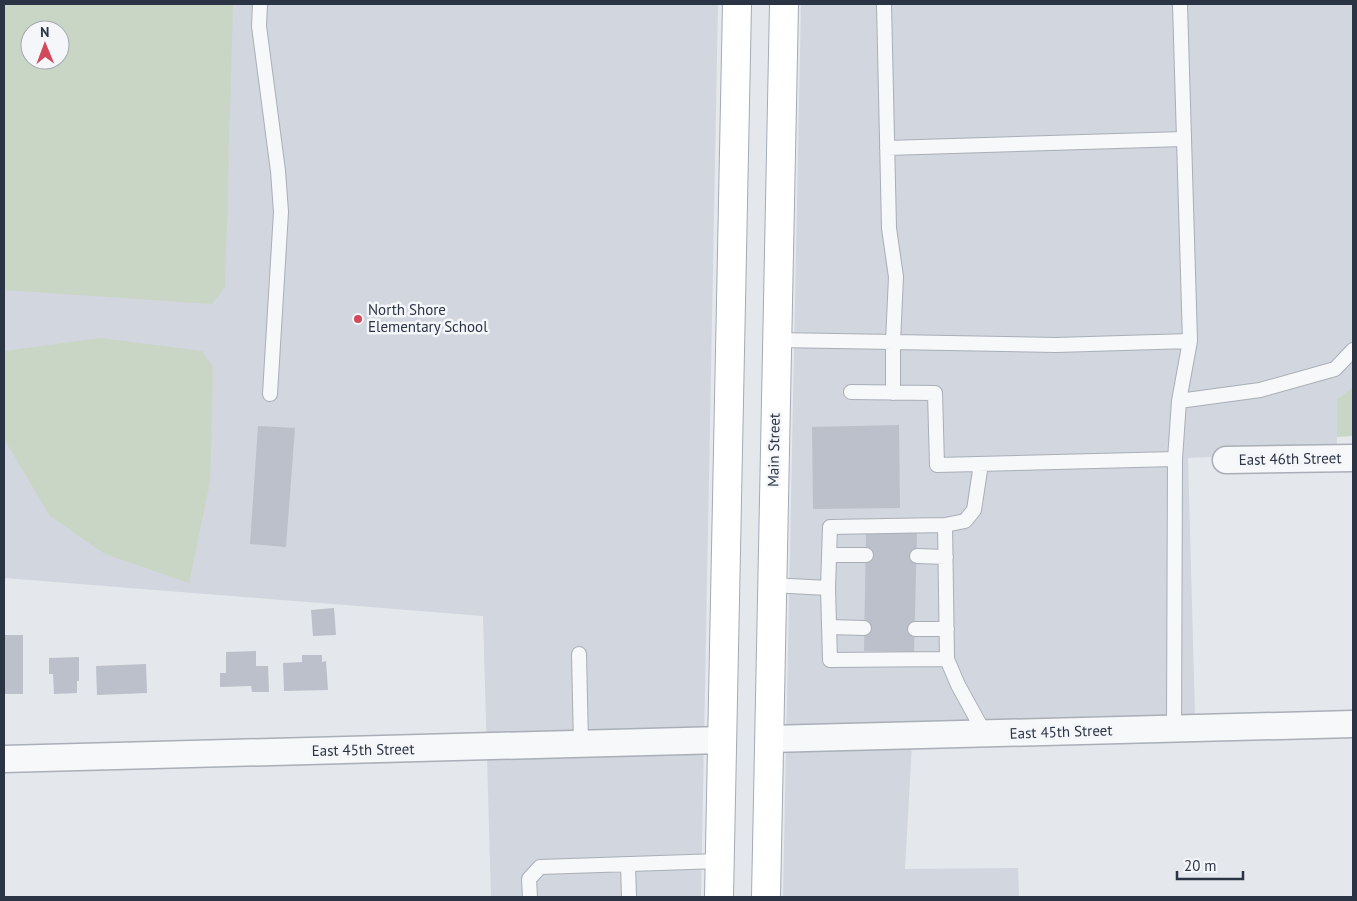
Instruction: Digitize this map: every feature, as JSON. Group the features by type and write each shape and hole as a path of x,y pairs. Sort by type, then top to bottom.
{"main road":[{"path":"719,897 737,4"},
{"name":"Main Street","path":"766,897 784,4"}],"street":[{"name":"East 46th Street","path":"1226,460 1353,458"},
{"name":"East 45th Street","path":"768,739 1353,724"},
{"name":"East 45th Street","path":"4,759 722,740"}],"lane":[{"path":"260,4 259,26 278,171 281,212 270,394"},
{"path":"884,4 889,228 896,277 893,393"},
{"path":"1174,728 1175,459 1179,402 1190,341 1180,4"},
{"path":"887,148 1184,139"},
{"path":"777,340 1056,345 1190,341"},
{"path":"1179,402 1260,390 1335,369 1353,350"},
{"path":"851,392 935,393 937,465 1175,459"},
{"path":"947,659 830,660 828,588 830,527 945,525 965,521 974,510 981,464"},
{"path":"945,525 947,659 958,685 985,734"},
{"path":"829,555 866,555"},
{"path":"916,556 946,557"},
{"path":"771,585 828,588"},
{"path":"829,627 864,628"},
{"path":"915,629 947,629"},
{"path":"578,654 581,744"},
{"path":"530,897 529,879 540,867 720,861"},
{"path":"628,864 629,897"}],"shaded area":[{"name":"North Shore Elementary School","path":"4,4 718,4 701,897 491,897 483,616 4,578"},
{"path":"801,4 1353,4 1353,387 1337,399 1337,452 1188,458 1195,716 913,725 905,869 1018,868 1019,897 783,897"}],"green space":[{"path":"4,4 233,4 225,287 212,304 4,290"},
{"path":"101,338 202,351 213,366 210,482 189,583 105,554 50,516 4,439 4,351"},
{"path":"1353,387 1353,436 1337,437 1337,399"}],"building":[{"path":"899,425 900,508 813,509 812,427"},
{"path":"258,426 295,428 286,547 250,544"},
{"path":"866,531 917,532 914,652 864,651"},
{"path":"334,608 336,635 313,636 311,610"},
{"path":"4,635 23,635 23,694 4,694"},
{"path":"256,651 256,666 268,666 269,692 252,692 251,686 220,687 220,673 226,673 226,652"},
{"path":"302,655 322,655 322,662 326,661 328,690 284,691 283,663 302,662"},
{"path":"79,657 77,693 54,694 53,674 49,674 49,658"},
{"path":"146,664 147,693 97,695 96,666"}],"place":[{"name":"North Shore Elementary School","path":"358,319"}]}
